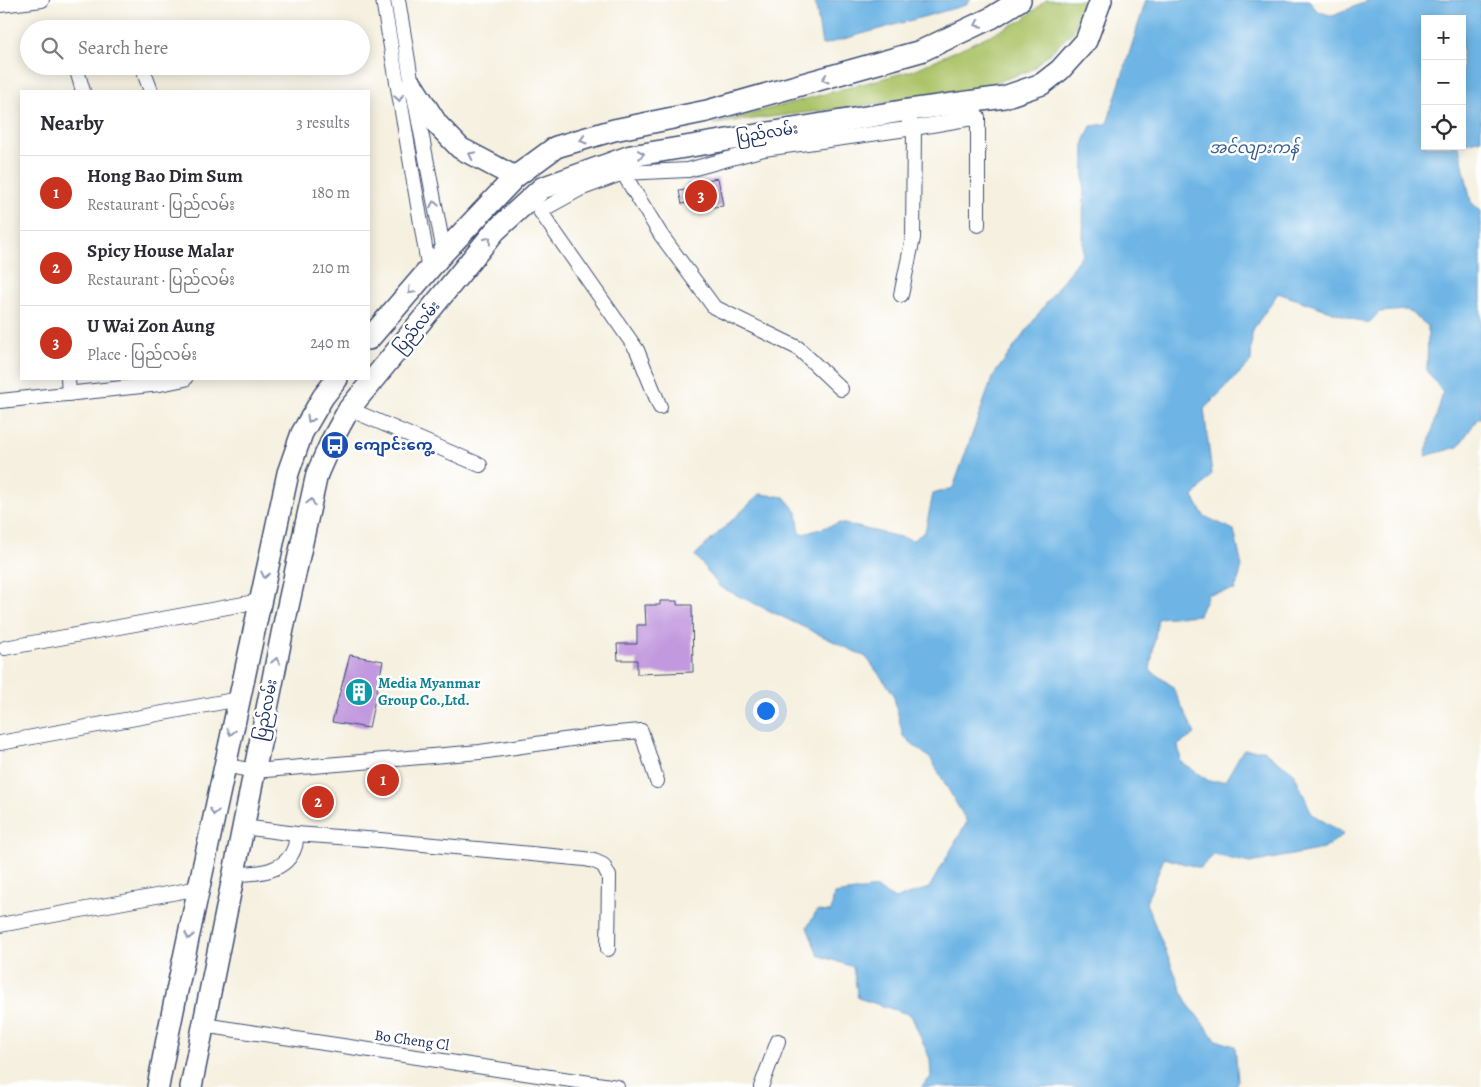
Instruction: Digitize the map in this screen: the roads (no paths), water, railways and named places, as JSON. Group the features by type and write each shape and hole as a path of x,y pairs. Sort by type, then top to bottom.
{"highway":[{"name":"ပြည်လမ်း","path":"370,338 444,252 515,177 556,148 614,130 716,108 921,52 992,18 1020,0"},
{"name":"ပြည်လမ်း","path":"191,1087 283,629 318,474 332,440 350,409 495,231 542,188 631,156 908,120 1004,97 1042,84 1060,70 1086,41 1100,0"},
{"path":"412,85 437,124 460,148 515,177"},
{"path":"444,252 464,270"},
{"name":"ပြည်လမ်း","path":"158,1087 167,1033 288,473 302,433 322,397 335,380"},
{"path":"199,888 231,884"}],"street":[{"path":"0,5 42,0"},
{"path":"383,0 429,270"},
{"path":"398,0 444,252"},
{"path":"78,75 83,90"},
{"path":"145,75 151,90"},
{"path":"660,407 637,350 540,211 580,189 623,173 688,170 764,149 908,120 978,117 978,226"},
{"path":"901,295 913,238 908,120"},
{"path":"623,173 661,235 714,307 798,348 841,388"},
{"path":"68,380 69,394"},
{"path":"0,401 173,380"},
{"path":"350,409 480,465"},
{"path":"5,648 260,601"},
{"path":"0,743 239,699"},
{"path":"224,765 254,771 480,752 606,734 641,731 657,781"},
{"path":"243,827 296,834 585,858 594,861 603,865 609,876 608,949"},
{"path":"231,884 254,874 271,870 287,861 295,847 296,834"},
{"path":"0,925 199,888"},
{"name":"Bo Cheng Cl","path":"203,1025 617,1087"},
{"path":"761,1087 778,1041"}],"water":[{"path":"815,0 971,0 966,5 822,45"},
{"name":"အင်လျားကန်","path":"1146,0 1309,0 1317,11 1333,16 1369,0 1481,0 1481,139 1466,143 1466,15 1421,15 1421,150 1460,150 1471,202 1481,211 1481,418 1478,418 1458,447 1425,456 1443,393 1427,370 1428,326 1407,310 1379,312 1368,324 1278,293 1252,331 1251,362 1204,409 1212,474 1193,497 1204,516 1234,530 1242,567 1235,590 1208,594 1199,615 1158,618 1150,670 1172,686 1195,734 1178,745 1181,762 1209,781 1225,781 1243,750 1263,750 1294,773 1312,814 1344,834 1323,849 1250,863 1214,855 1200,868 1164,858 1146,903 1187,1003 1216,1040 1235,1046 1238,1080 1234,1087 921,1087 931,1077 930,1059 911,1015 858,998 853,967 818,955 807,927 817,911 831,912 834,894 876,888 895,899 929,888 967,822 931,759 903,736 893,693 866,657 720,587 695,555 760,494 784,497 797,512 800,535 840,523 913,540 925,532 933,494 953,488 993,376 1083,253 1084,142 1091,126 1107,124"}],"place":[{"name":"U Wai Zon Aung","path":"701,196"},
{"name":"ကျောင်းကွေ့","path":"335,445"},
{"name":"Media Myanmar Group Co.,Ltd.","path":"359,692"},
{"name":"Hong Bao Dim Sum","path":"383,780"},
{"name":"Spicy House Malar","path":"318,802"}]}
